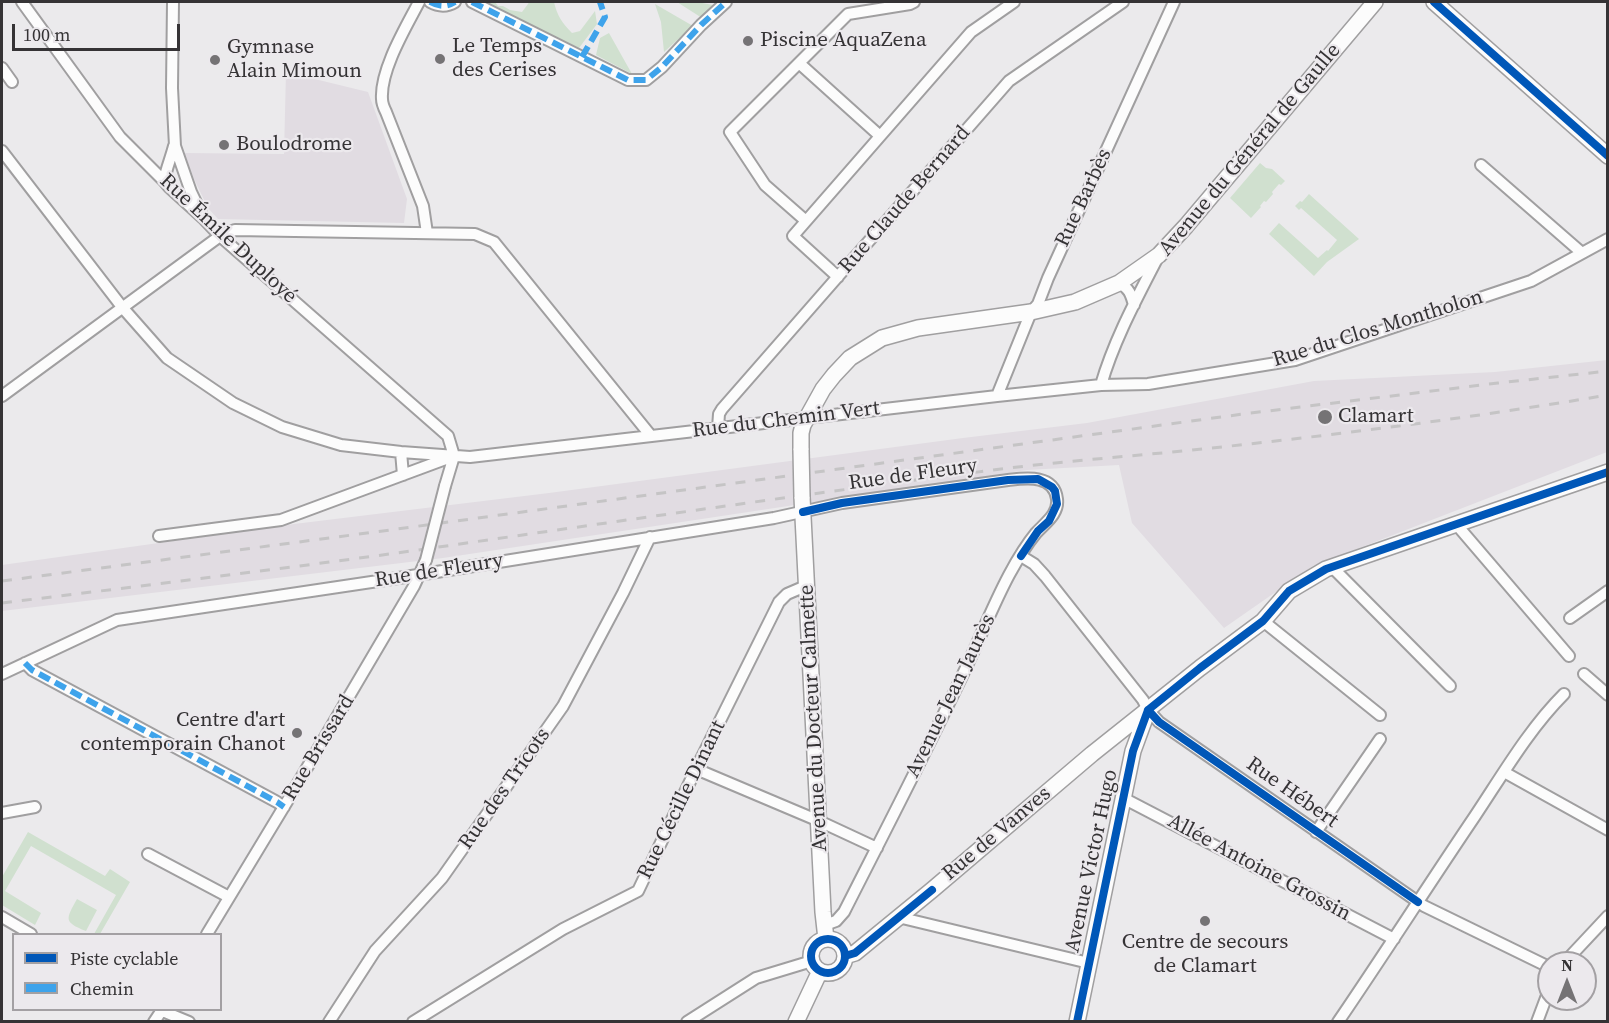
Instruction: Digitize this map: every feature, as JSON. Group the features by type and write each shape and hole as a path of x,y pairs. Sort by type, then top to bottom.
{"main road":[{"name":"Avenue du Général de Gaulle","path":"1159,255 1375,2"},
{"path":"1434,2 1608,156"},
{"path":"1034,308 1090,289 1115,277 1185,226"},
{"path":"806,418 828,382 844,363 882,338 918,328 1075,302 1119,283 1159,255"},
{"name":"Avenue du Docteur Calmette","path":"806,418 801,433 803,504 823,912 826,932"},
{"name":"Rue de Vanves","path":"845,956 855,953 1092,754 1263,621 1289,591 1332,567 1608,472"},
{"name":"Avenue Victor Hugo","path":"1077,1022 1123,798 1134,751 1148,710"},
{"path":"796,1022 816,966 812,949 826,932 841,945 845,956 843,963 838,970 827,973 816,966"}],"street":[{"name":"Rue Émile Duployé","path":"22,2 120,137 150,166 165,176 169,187 220,236 448,436 454,456"},
{"path":"173,2 172,88 175,146 203,218"},
{"path":"419,2 393,55 384,79 382,99 423,206 428,233"},
{"path":"430,2 442,6 455,2"},
{"path":"472,2 628,80 646,80 662,67 726,2"},
{"path":"810,217 765,185 730,132 848,14 914,2"},
{"path":"838,277 794,236 971,32 1014,2"},
{"name":"Rue Claude Bernard","path":"718,428 719,414 722,409 1009,81 1123,2"},
{"name":"Rue Barbès","path":"997,396 1052,267 1174,2"},
{"path":"799,63 880,136"},
{"path":"2,68 12,82"},
{"path":"165,176 175,146"},
{"name":"Rue du Chemin Vert","path":"2,152 122,307 167,358 233,403 282,427 341,446 470,457 1101,385"},
{"path":"1480,165 1582,254"},
{"path":"2,396 220,236 235,230 475,234 494,242 651,436"},
{"name":"Rue du Clos Montholon","path":"1101,385 1148,384 1295,360 1531,281 1608,239"},
{"name":"Avenue du Général de Gaulle","path":"1101,385 1134,305 1159,255"},
{"path":"1119,283 1131,293 1134,305"},
{"path":"401,452 403,475"},
{"path":"159,536 281,520 454,456"},
{"name":"Rue Brissard","path":"208,933 414,586 426,560 454,456"},
{"name":"Rue de Fleury","path":"2,674 117,620 774,518 803,504 842,503 1029,478"},
{"name":"Avenue Jean Jaurès","path":"826,932 844,912 877,848 963,675 1008,575 1038,531 1049,521 1057,504 1052,487 1038,479 1029,478"},
{"path":"1456,524 1569,656"},
{"name":"Rue des Tricots","path":"329,1022 375,951 442,878 563,706 650,537"},
{"name":"Rue Hébert","path":"1018,560 1034,564 1045,576 1159,722 1418,902 1537,961"},
{"path":"1332,567 1450,686"},
{"name":"Rue Cécille Dinant","path":"413,1022 563,929 638,891 779,602 787,594 808,585"},
{"path":"1570,618 1608,591"},
{"path":"1263,621 1380,715"},
{"path":"25,663 32,670 284,807"},
{"path":"1584,674 1608,695"},
{"path":"1338,1022 1521,747 1550,708 1564,694"},
{"path":"1316,832 1380,739"},
{"path":"696,769 877,848"},
{"path":"1504,772 1608,830"},
{"name":"Allée Antoine Grossin","path":"1123,798 1394,939"},
{"path":"2,813 36,807"},
{"path":"148,854 229,897"},
{"path":"1575,951 1608,916"},
{"path":"2,917 29,933"},
{"path":"898,917 1089,963"},
{"path":"687,1022 756,978 816,966"},
{"path":"163,1011 189,1022"}],"shaded area":[{"path":"286,72 368,92 407,199 404,223 218,219 208,208 184,153 284,154"},
{"path":"1607,360 1607,452 1313,566 1224,628 1132,523 1119,465 1027,470 443,558 2,611 2,565 294,524 1087,423 1314,381 1495,372"}],"green space":[{"path":"485,2 495,2 498,6 522,12 529,2 554,2 560,19 572,33 580,31 595,11 597,24 579,48"},
{"path":"677,2 697,2 713,5 702,18"},
{"path":"655,4 693,26 664,52 661,22"},
{"path":"609,33 632,74 596,55 600,38"},
{"path":"1260,163 1272,169 1285,181 1279,184 1251,218 1230,198"},
{"path":"1309,194 1359,239 1327,262 1314,276 1269,234 1279,223 1318,258 1328,251 1337,240 1301,208 1299,210 1295,206"},
{"path":"28,832 105,876 110,869 130,882 101,933 95,933 116,895 31,846 5,891 41,913 35,925 2,905 2,877"},
{"path":"77,899 97,910 86,931 73,925 69,919"}],"railway":[{"path":"2,581 1243,414 1608,371"},
{"path":"2,603 348,560 1042,464 1361,431 1608,395"}],"marked path":[{"path":"430,2 443,6 455,2"},
{"path":"472,2 628,80 646,80 662,67 726,2"},
{"path":"582,57 605,17 600,2"},
{"path":"25,663 32,670 284,807"}],"cycle path":[{"path":"1434,2 1608,156"},
{"path":"1148,710 1263,621 1289,591 1326,569 1608,472"},
{"path":"803,512 842,503 1008,480 1038,479 1052,487 1057,504 1049,521 1038,531 1021,556"},
{"path":"1148,710 1159,722 1418,902"},
{"path":"1077,1022 1133,751 1148,710"},
{"path":"845,956 855,953 932,890"},
{"path":"828,939 840,944 845,956 840,968 828,973 816,968 811,956 816,944 828,939"}],"place":[{"name":"Piscine AquaZena","path":"748,41"},
{"name":"Le Temps des Cerises","path":"440,59"},
{"name":"Gymnase Alain Mimoun","path":"215,60"},
{"name":"Boulodrome","path":"224,145"},
{"name":"Clamart","path":"1325,417"},
{"name":"Centre d'art contemporain Chanot","path":"297,733"},
{"name":"Centre de secours de Clamart","path":"1205,921"}]}
